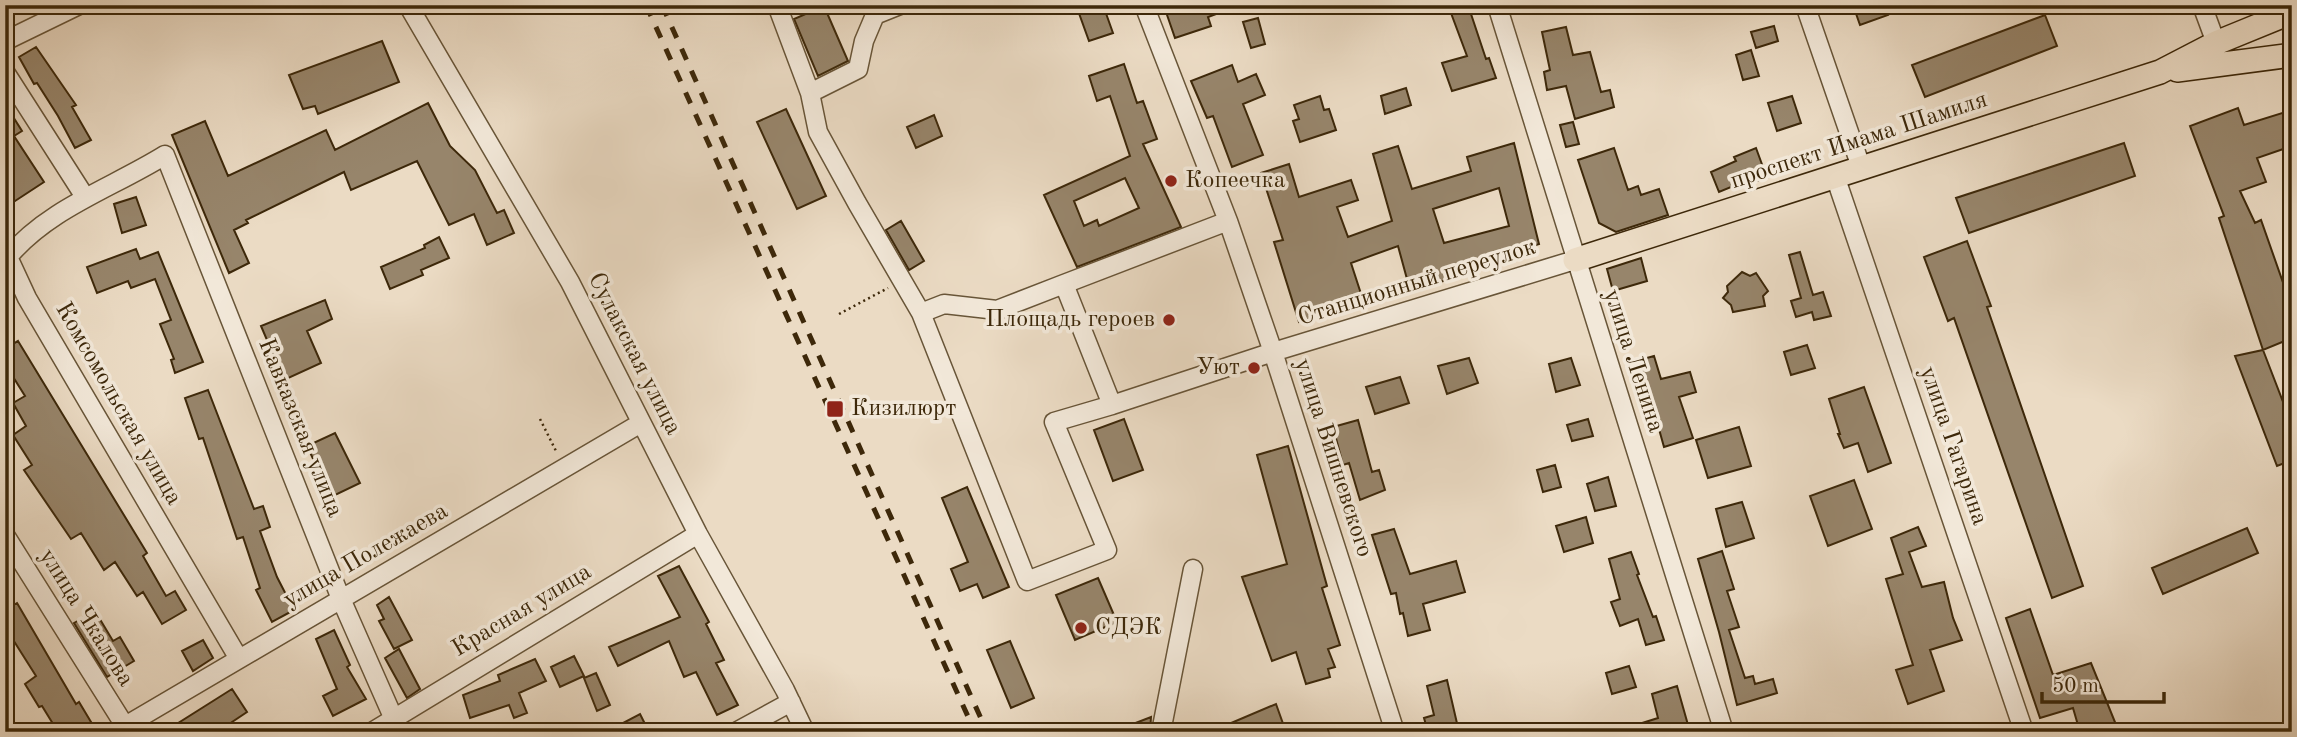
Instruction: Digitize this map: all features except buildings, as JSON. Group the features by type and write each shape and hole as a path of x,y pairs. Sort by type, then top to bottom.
{"main road":[{"name":"проспект Имама Шамиля","path":"1575,260 2160,72 2216,43 2292,12"},
{"name":"проспект Имама Шамиля","path":"2160,72 2292,55"}],"street":[{"path":"5,41 79,5"},
{"name":"Сулакская улица","path":"408,5 570,282 698,534 805,732"},
{"path":"777,5 810,93 818,131 921,313 944,304 998,310 1228,221"},
{"path":"810,93 858,69 864,41 875,15 900,5"},
{"name":"улица Вишневского","path":"1144,5 1228,221 1395,732"},
{"name":"улица Ленина","path":"1497,5 1724,732"},
{"path":"1805,5 1861,167"},
{"path":"2202,5 2216,43"},
{"path":"5,72 85,197"},
{"name":"Комсомольская улица","path":"165,155 137,173 85,197 24,239 7,258 27,298 239,659"},
{"name":"Кавказская улица","path":"165,155 341,599 393,717"},
{"name":"улица Гагарина","path":"1835,176 2024,732"},
{"name":"Станционный переулок","path":"921,313 1027,581 1107,550 1054,422 1575,260"},
{"path":"1064,284 1112,405"},
{"name":"улица Полежаева","path":"120,729 641,423"},
{"name":"Красная улица","path":"372,732 698,534"},
{"name":"улица Чкалова","path":"5,535 120,729"},
{"path":"1161,732 1193,569"},
{"path":"736,732 790,702"},
{"path":"120,729 146,732"}],"path":[{"path":"839,314 893,286"},
{"path":"540,419 566,468"}],"railway":[{"path":"646,5 975,732"},
{"path":"662,5 987,732"}],"place":[{"name":"Копеечка","path":"1171,181"},
{"name":"Площадь героев","path":"1169,320"},
{"name":"Уют","path":"1254,368"},
{"name":"Кизилюрт","path":"835,409"},
{"name":"СДЭК","path":"1081,628"}]}
